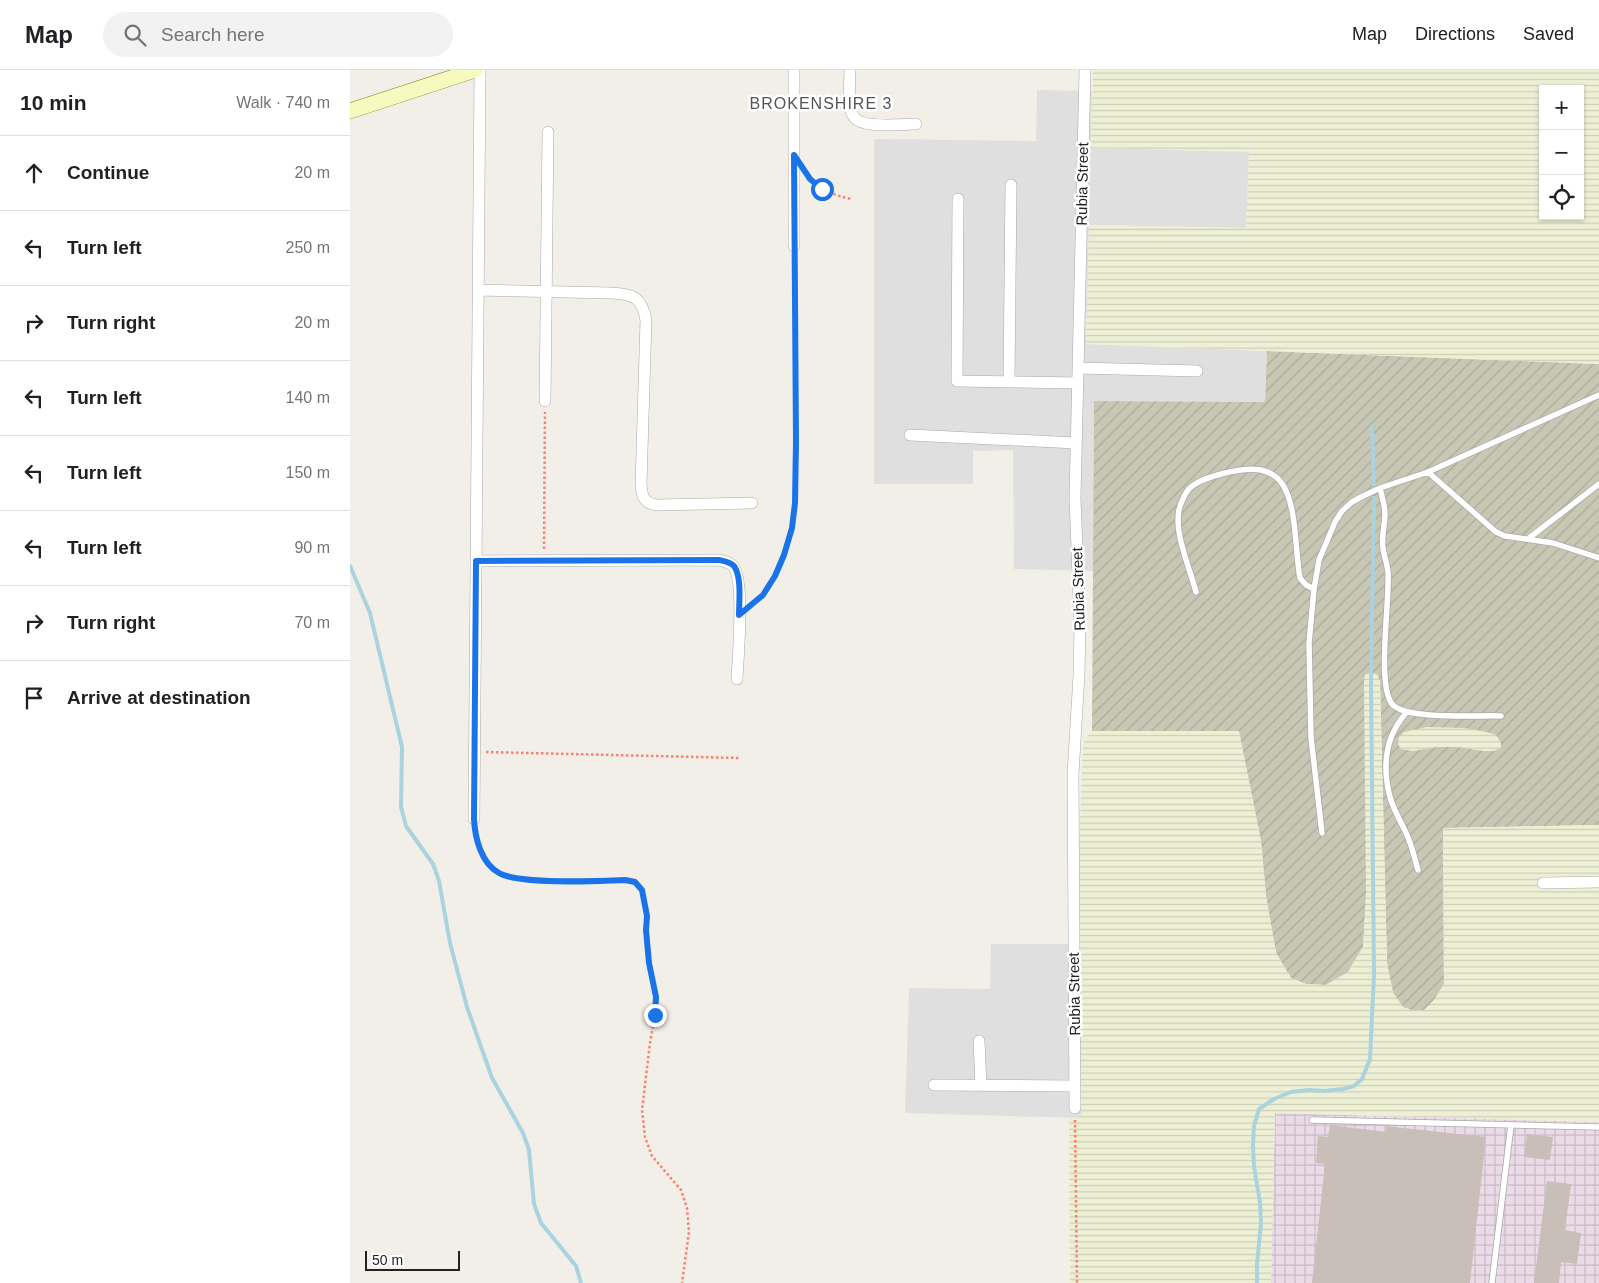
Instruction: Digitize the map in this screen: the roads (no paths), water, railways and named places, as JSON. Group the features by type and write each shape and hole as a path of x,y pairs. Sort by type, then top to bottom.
{"street":[{"path":"350,111 445,75 475,70"},
{"path":"474,819 480,70"},
{"path":"794,70 794,246"},
{"path":"850,70 851,110 854,118 871,124 916,124"},
{"name":"Rubia Street","path":"1075,1108 1073,783 1080,626 1076,537 1076,443 1085,70"},
{"path":"545,401 548,132"},
{"path":"1010,382 1011,185"},
{"path":"958,199 957,381 1078,383"},
{"path":"478,290 626,294 636,298 644,307 646,320 641,484 645,501 657,505 752,503"},
{"path":"1078,368 1196,371"},
{"path":"910,435 1076,443"},
{"path":"476,561 719,560 727,562 734,566 738,576 737,679"},
{"path":"1543,883 1599,882"},
{"path":"979,1041 981,1086"},
{"path":"934,1085 1075,1086"}],"lane":[{"path":"1322,833 1311,737 1309,643 1319,560 1335,522 1342,511 1352,502 1380,488 1428,472 1599,395"},
{"path":"1196,592 1180,537 1179,510 1189,489 1207,478 1235,471 1259,470 1272,474 1282,484 1290,500 1300,578 1306,585 1314,589"},
{"path":"1428,472 1496,532 1504,536 1529,538 1553,543 1599,558"},
{"path":"1529,538 1599,484"},
{"path":"1380,488 1385,514 1383,547 1388,573 1385,673 1388,695 1393,705 1406,713 1502,716"},
{"path":"1406,713 1391,734 1387,750 1386,774 1390,798 1409,840 1418,870"},
{"path":"1312,1120 1599,1127"},
{"path":"1492,1283 1511,1125"}],"waterway":[{"path":"1372,426 1374,485"},
{"path":"1257,1283 1261,1223 1253,1146 1254,1126 1259,1109 1274,1099 1291,1092 1324,1091 1354,1086 1362,1079 1370,1059 1374,975 1371,682 1374,498"},
{"path":"350,566 370,613 402,747 401,807 406,826 433,864 439,881 450,943 467,1007 492,1078 523,1133 529,1150 534,1204 541,1223 576,1266 581,1283"}],"district":[{"name":"BROKENSHIRE 3","path":"821,103"}]}
